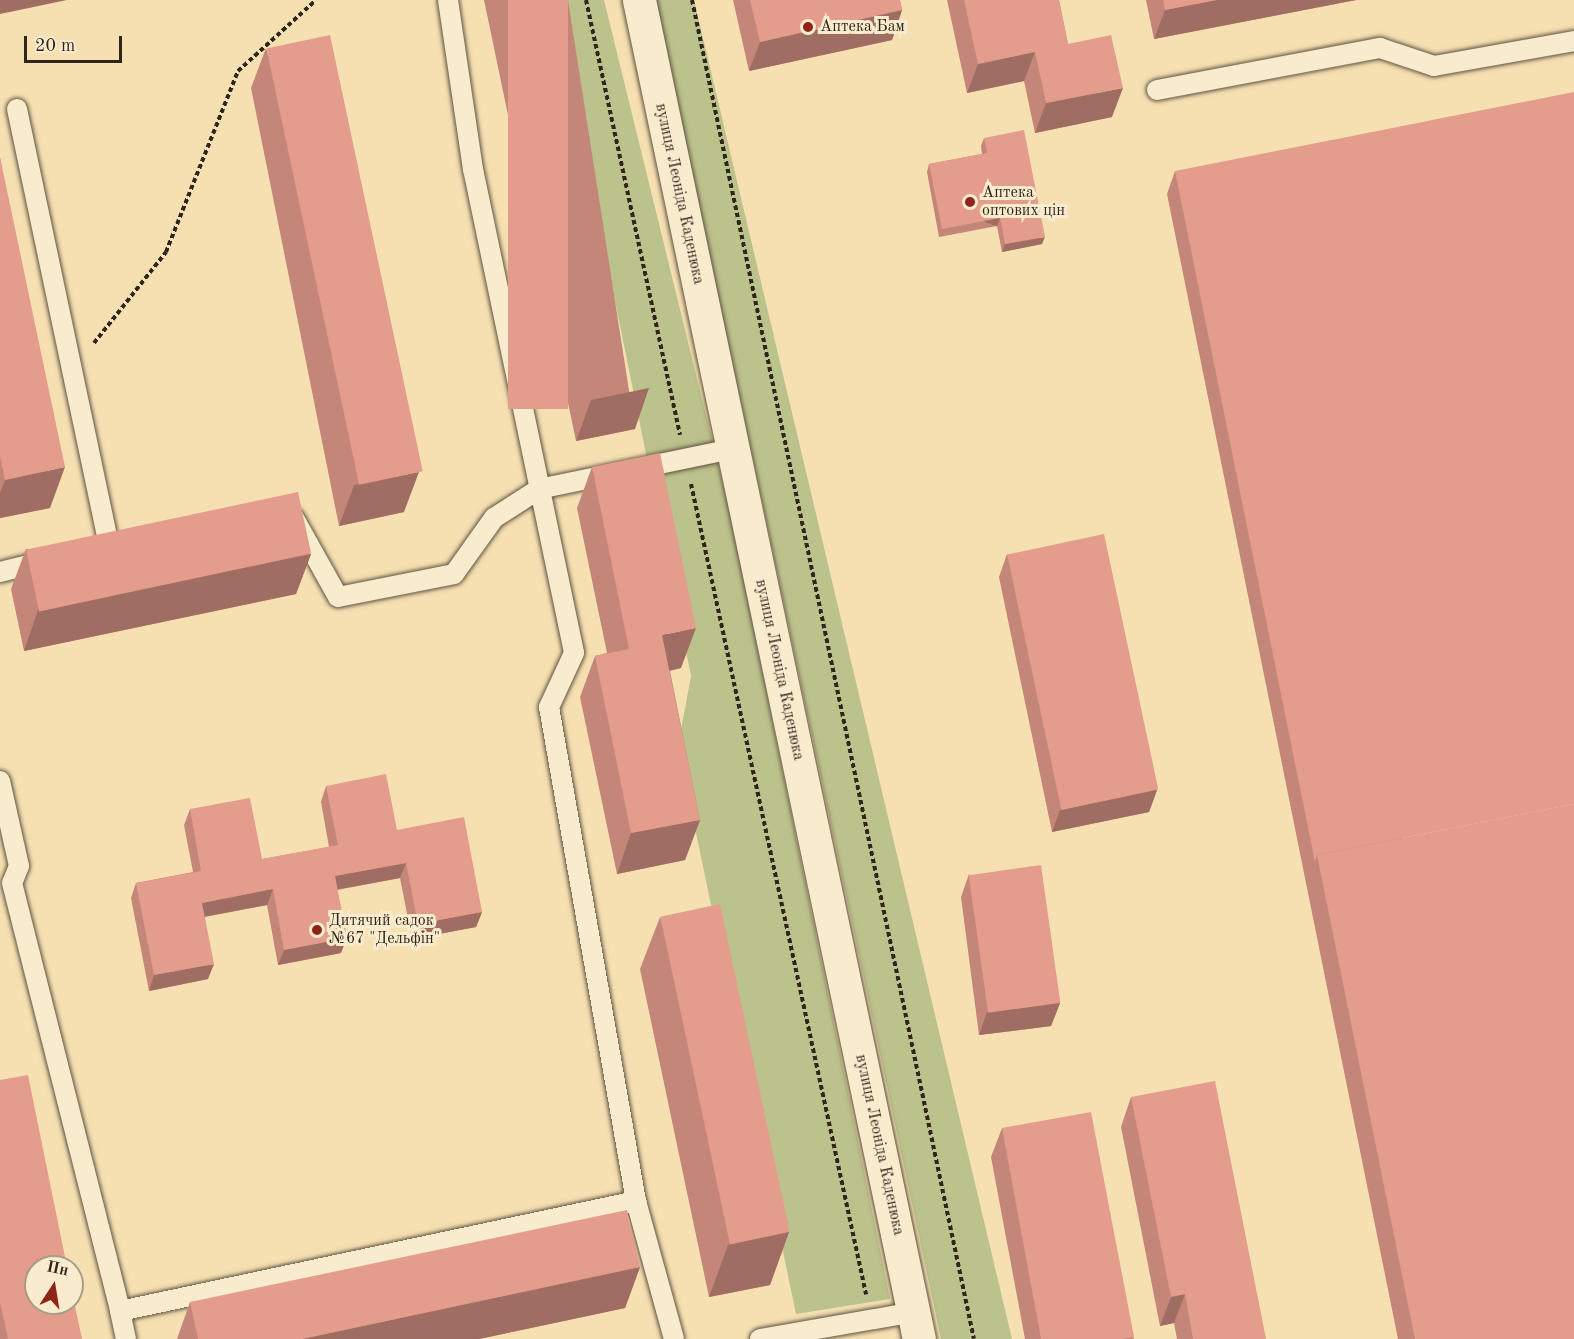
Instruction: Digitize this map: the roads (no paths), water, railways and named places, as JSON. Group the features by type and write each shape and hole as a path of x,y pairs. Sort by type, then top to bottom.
{"street":[{"name":"вулиця Леоніда Каденюка","path":"639,0 916,1325"}],"lane":[{"path":"448,0 473,169 574,653 549,706 636,1201 674,1339"},
{"path":"1157,90 1380,48 1434,66 1574,40"},
{"path":"17,108 110,544"},
{"path":"278,512 289,510 338,597 454,574 494,518 539,489 733,449"},
{"path":"88,550 132,540"},
{"path":"0,572 66,556"},
{"path":"0,781 19,866 6,884 126,1339"},
{"path":"120,1311 636,1201"},
{"path":"760,1339 864,1320 916,1325"},
{"path":"846,1339 864,1320"}],"place":[{"name":"Аптека Бам","path":"808,27"},
{"name":"Аптека оптових цін","path":"970,202"},
{"name":"Дитячий садок №67 \"Дельфін\"","path":"317,930"}]}
